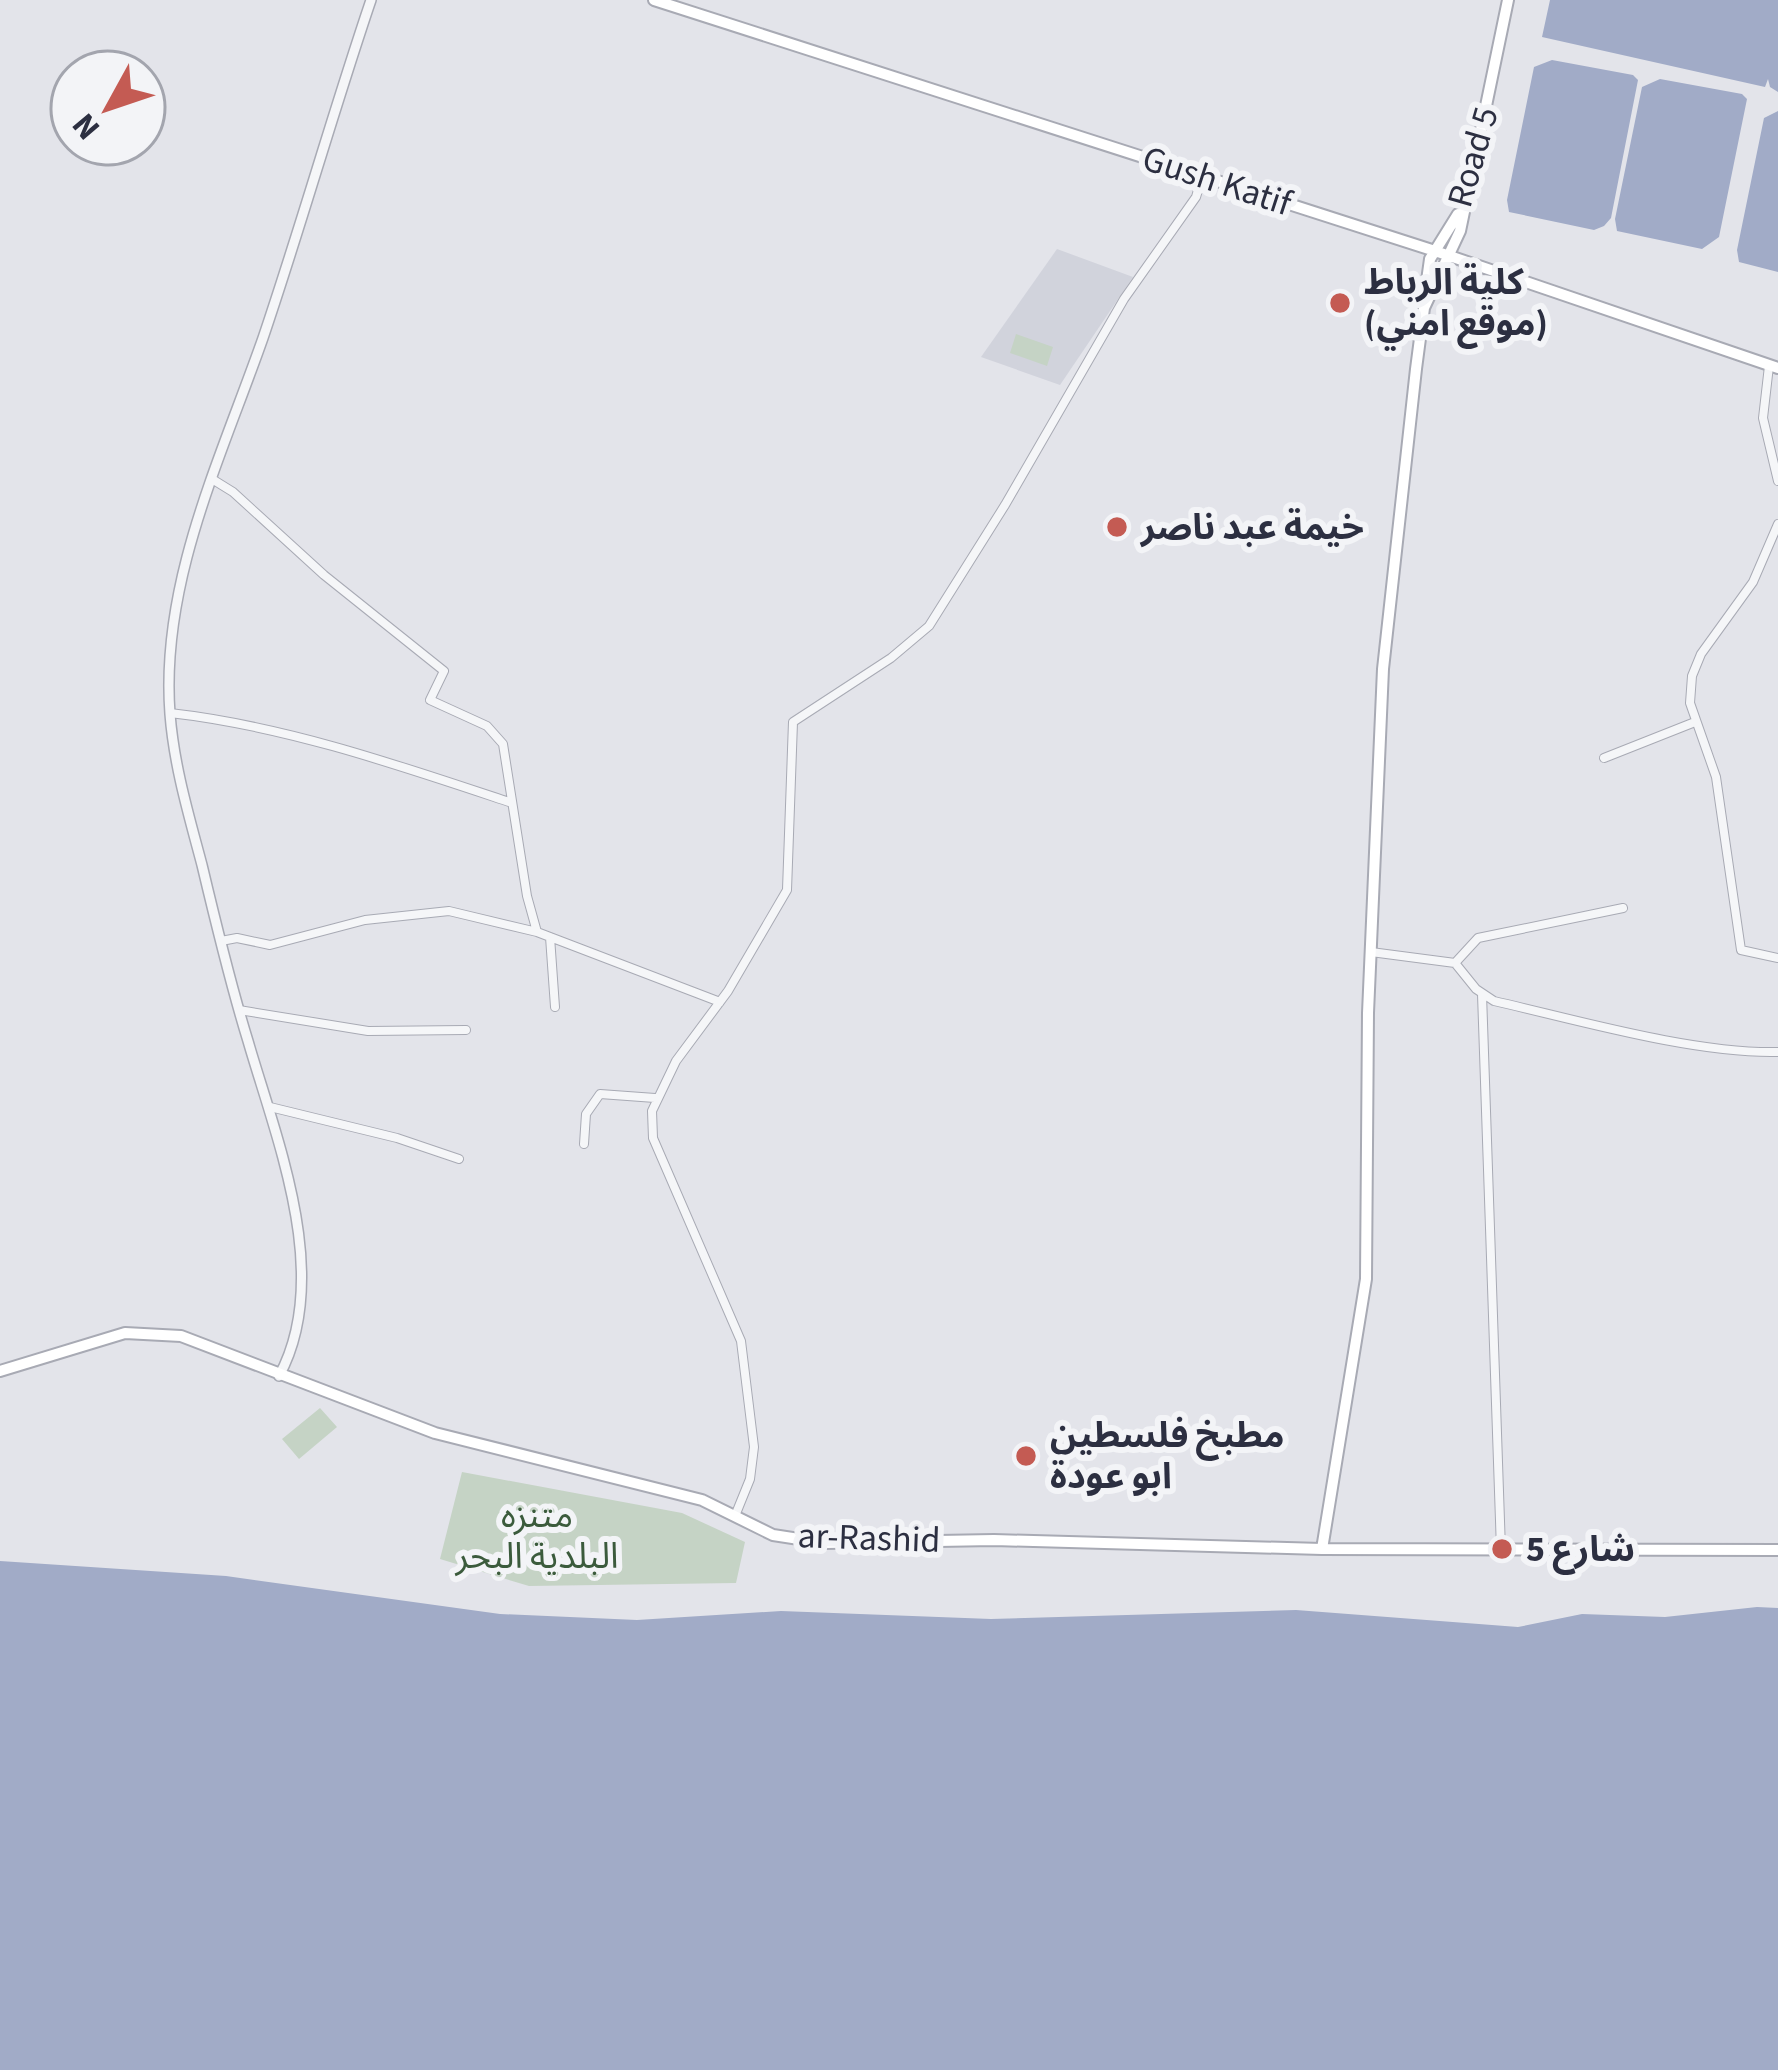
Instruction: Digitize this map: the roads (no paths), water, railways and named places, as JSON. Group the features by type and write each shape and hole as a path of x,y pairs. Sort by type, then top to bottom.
{"main road":[{"name":"Gush Katif","path":"654,0 1435,251 1774,367"},
{"name":"Road 5","path":"1322,1549 1366,1280 1370,952 1383,669 1424,308 1430,260 1454,225 1469,182 1492,95 1508,0"},
{"path":"1424,308 1460,231 1469,182"},
{"name":"ar-Rashid","path":"0,1371 124,1334 181,1336 435,1433 702,1500 773,1535 825,1543 994,1540 1322,1549 1778,1550"}],"street":[{"path":"279,1376 292,1349 302,1275 270,1108 187,812 170,713 170,646 178,597 212,479 371,0"},
{"path":"735,1516 750,1479 754,1447 741,1341 653,1138 655,1098 787,890 793,722 891,658 928,626 1005,505 1124,299 1196,197 1202,177"},
{"path":"1774,367 1763,418 1778,481"},
{"path":"212,479 444,671 430,700 497,734 507,758 537,932"},
{"path":"1778,524 1753,582 1696,664 1690,703 1717,777 1742,950 1778,958"},
{"path":"170,713 230,722 335,749 512,803"},
{"path":"1604,758 1695,722"},
{"path":"1455,963 1478,938 1623,908"},
{"path":"220,941 237,938 270,945 393,915 449,911 537,932 720,1002"},
{"path":"550,938 555,1007"},
{"path":"1370,952 1455,963 1494,1001 1652,1035 1751,1052 1778,1052"},
{"path":"1482,994 1501,1551"},
{"path":"239,1010 389,1033 466,1030"},
{"path":"584,1144 586,1114 600,1094 655,1098"},
{"path":"270,1108 397,1138 459,1159"}],"water":[{"path":"1550,0 1778,0 1778,92 1768,79 1765,87 1542,37"},
{"path":"1552,60 1633,75 1638,80 1611,218 1594,230 1509,212 1507,200 1534,67"},
{"path":"1660,79 1742,94 1747,99 1719,237 1702,249 1617,231 1615,219 1642,87"},
{"path":"1778,111 1778,272 1739,262 1737,250 1764,118"},
{"path":"0,1561 226,1576 500,1614 637,1620 781,1611 991,1619 1296,1610 1518,1627 1582,1614 1665,1617 1778,1608 1778,2070 0,2070"}],"place":[{"name":"كلية الرباط (موقع امني)","path":"1340,303"},
{"name":"خيمة عبد ناصر","path":"1117,527"},
{"name":"مطبخ فلسطين ابو عودة","path":"1026,1456"},
{"name":"شارع 5","path":"1502,1549"}],"park label":[{"name":"متنزه البلدية البحر","path":"537,1536"}]}
